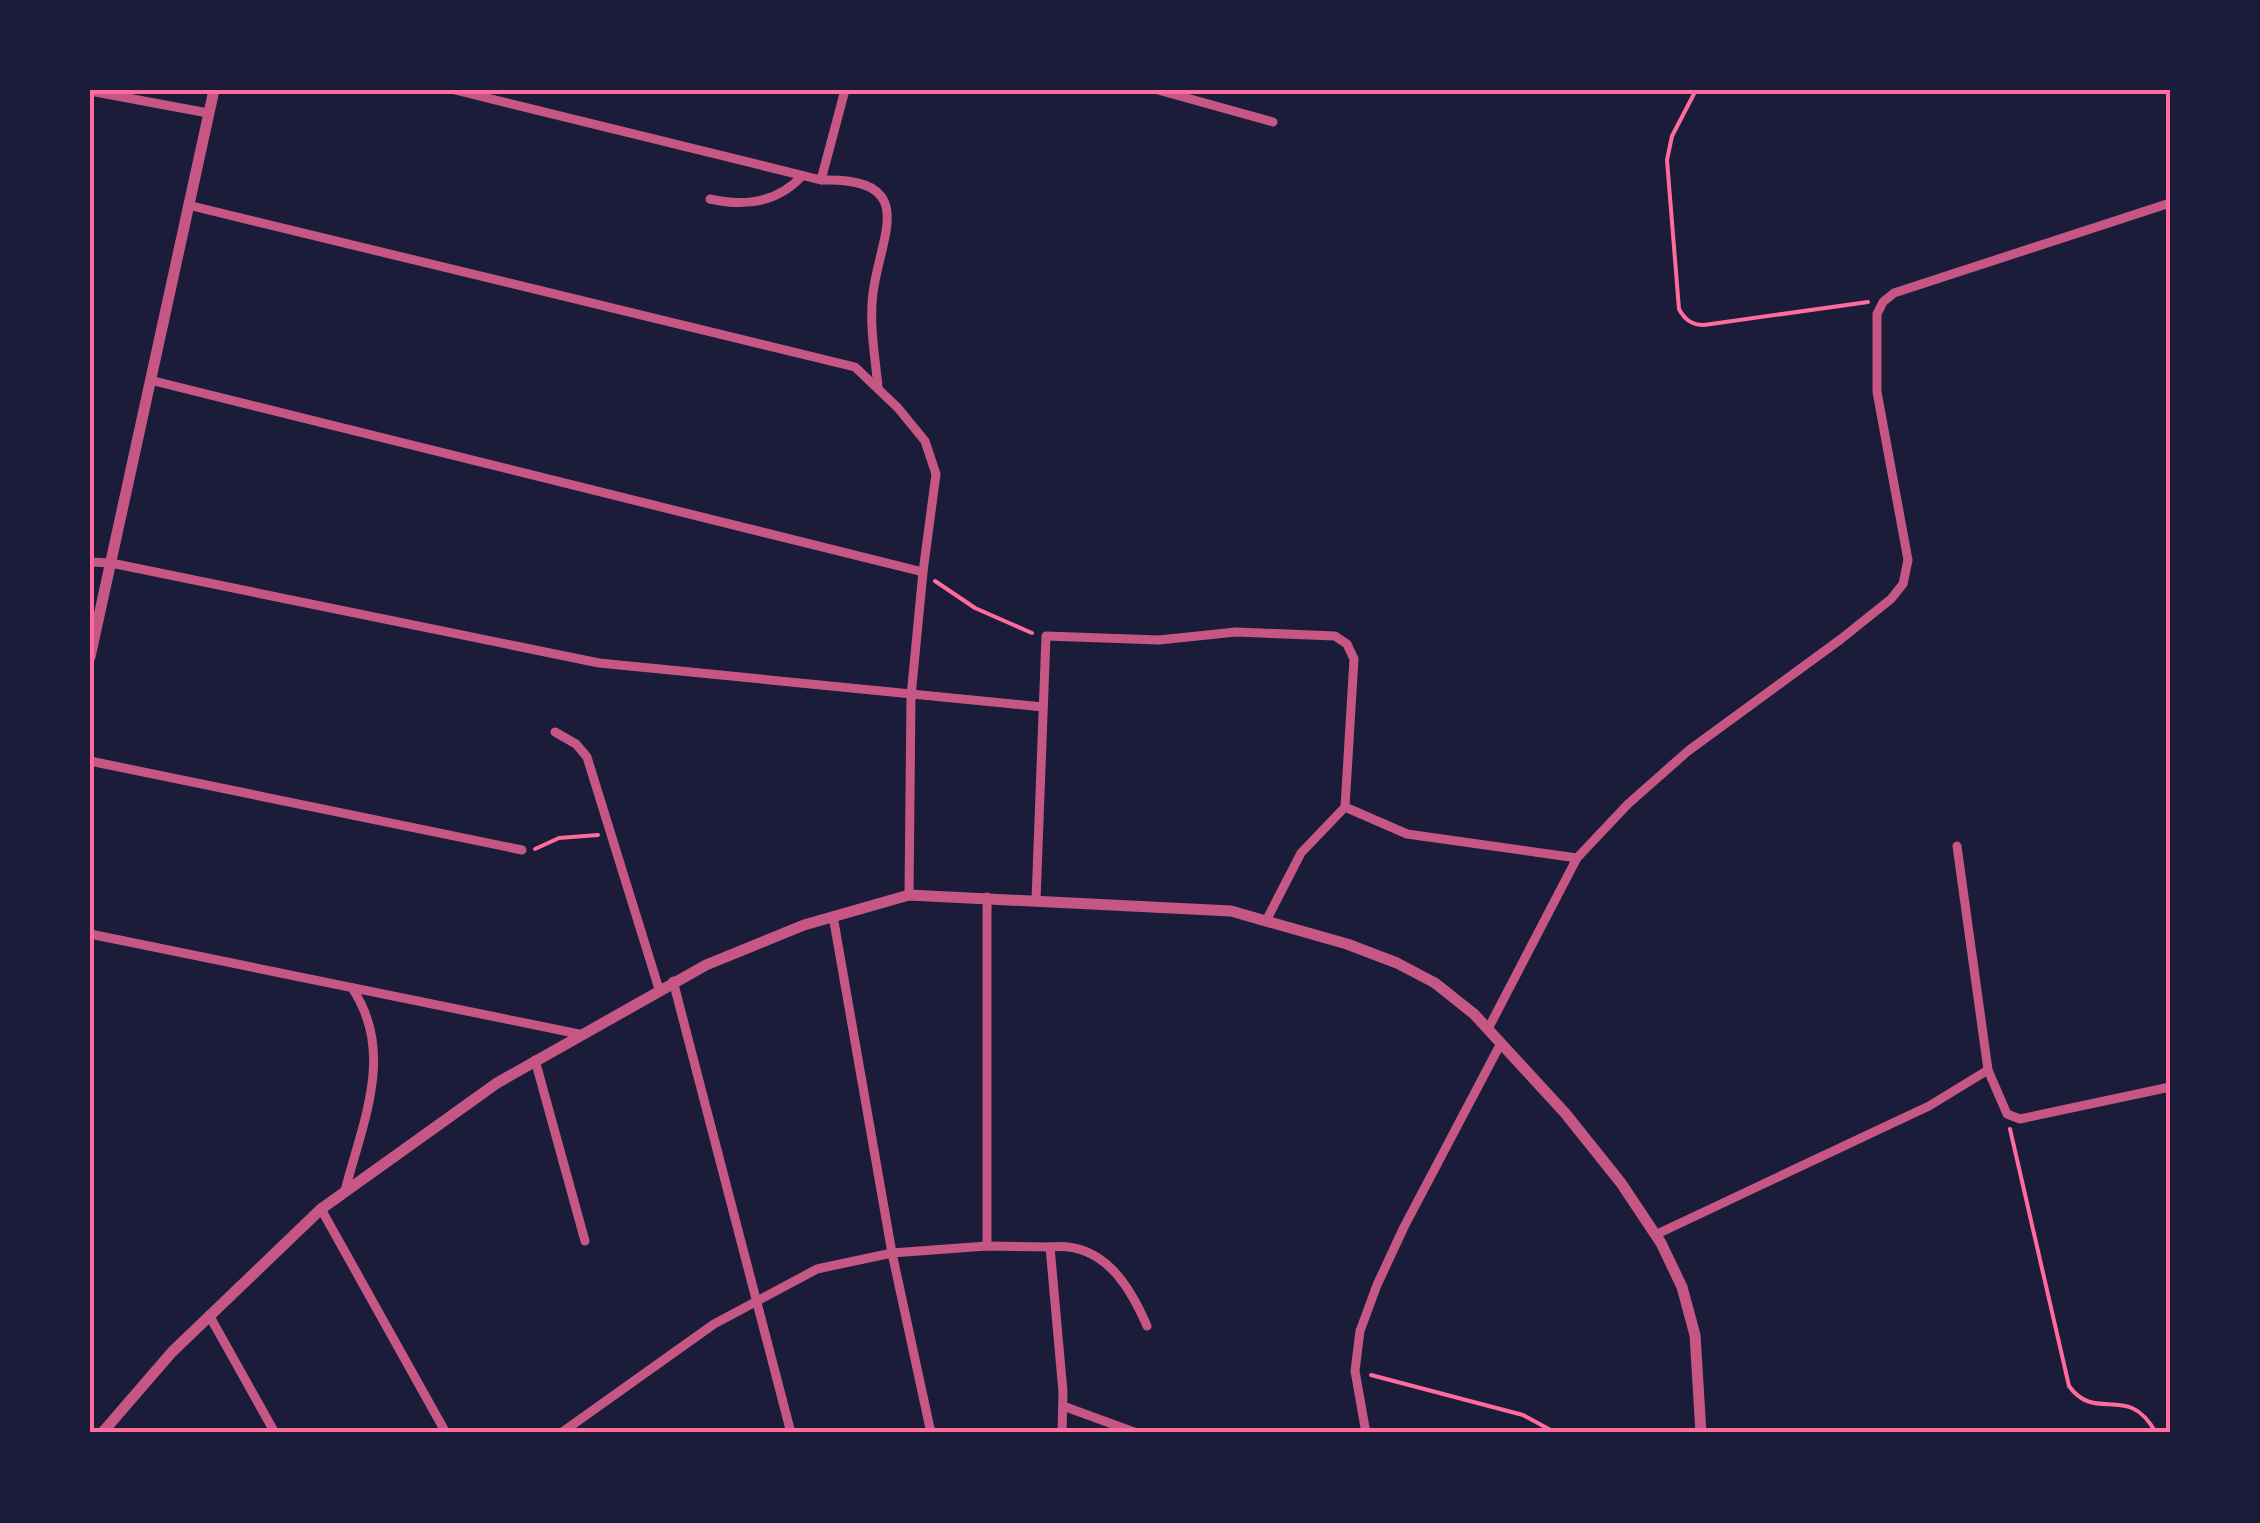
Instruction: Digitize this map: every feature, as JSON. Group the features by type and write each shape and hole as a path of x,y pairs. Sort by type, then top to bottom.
{"street":[{"path":"90,657 214,90"},
{"path":"455,90 802,176 851,182 872,189 885,207 888,232 872,310 878,387"},
{"path":"821,180 845,90"},
{"path":"1158,90 1273,122"},
{"path":"90,91 208,113"},
{"path":"710,198 741,203 766,200 786,191 802,176"},
{"path":"1488,1029 1577,858 1628,804 1688,751 1842,640 1903,584 1908,560 1878,392 1876,320 1883,302 1894,293 2170,203"},
{"path":"188,206 856,367 878,387 925,441 934,463 936,484 911,696 909,895"},
{"path":"150,380 923,572"},
{"path":"90,562 111,563 598,663 1044,707"},
{"path":"1036,900 1046,636 1159,640 1236,632 1328,634 1342,639 1354,660 1345,807 1301,853 1266,919"},
{"path":"554,732 576,744 587,757 659,989"},
{"path":"90,761 522,850"},
{"path":"1345,807 1407,834 1577,858"},
{"path":"1957,846 1988,1070 2007,1114 2020,1119 2170,1087"},
{"path":"102,1433 148,1377 321,1208 497,1083 673,981 755,944 909,895 1232,911 1347,944 1413,971 1455,998 1501,1042 1592,1145 1656,1235 1690,1311 1698,1360 1701,1433"},
{"path":"987,897 987,1246"},
{"path":"834,916 892,1252 931,1433"},
{"path":"90,934 579,1034"},
{"path":"673,981 791,1433"},
{"path":"345,1192 376,1059 372,1030 352,988"},
{"path":"1366,1433 1355,1371 1360,1331 1377,1285 1433,1169 1501,1042"},
{"path":"535,1060 585,1242"},
{"path":"1656,1235 1930,1106 1988,1070"},
{"path":"321,1208 446,1433"},
{"path":"1050,1246 1062,1433"},
{"path":"561,1433 650,1367 755,1300 817,1269 892,1252 1076,1246 1106,1262 1132,1296 1147,1326"},
{"path":"209,1315 275,1433"},
{"path":"1063,1406 1138,1433"}],"path":[{"path":"1696,90 1672,136 1668,160 1679,309 1683,316 1694,324 1704,324 1820,306 1883,302"},
{"path":"923,572 994,618 1046,636"},
{"path":"522,850 536,849 572,835 612,838"},
{"path":"2007,1114 2069,1386 2086,1401 2136,1407 2156,1433"},
{"path":"1355,1371 1523,1415 1556,1433"}]}
